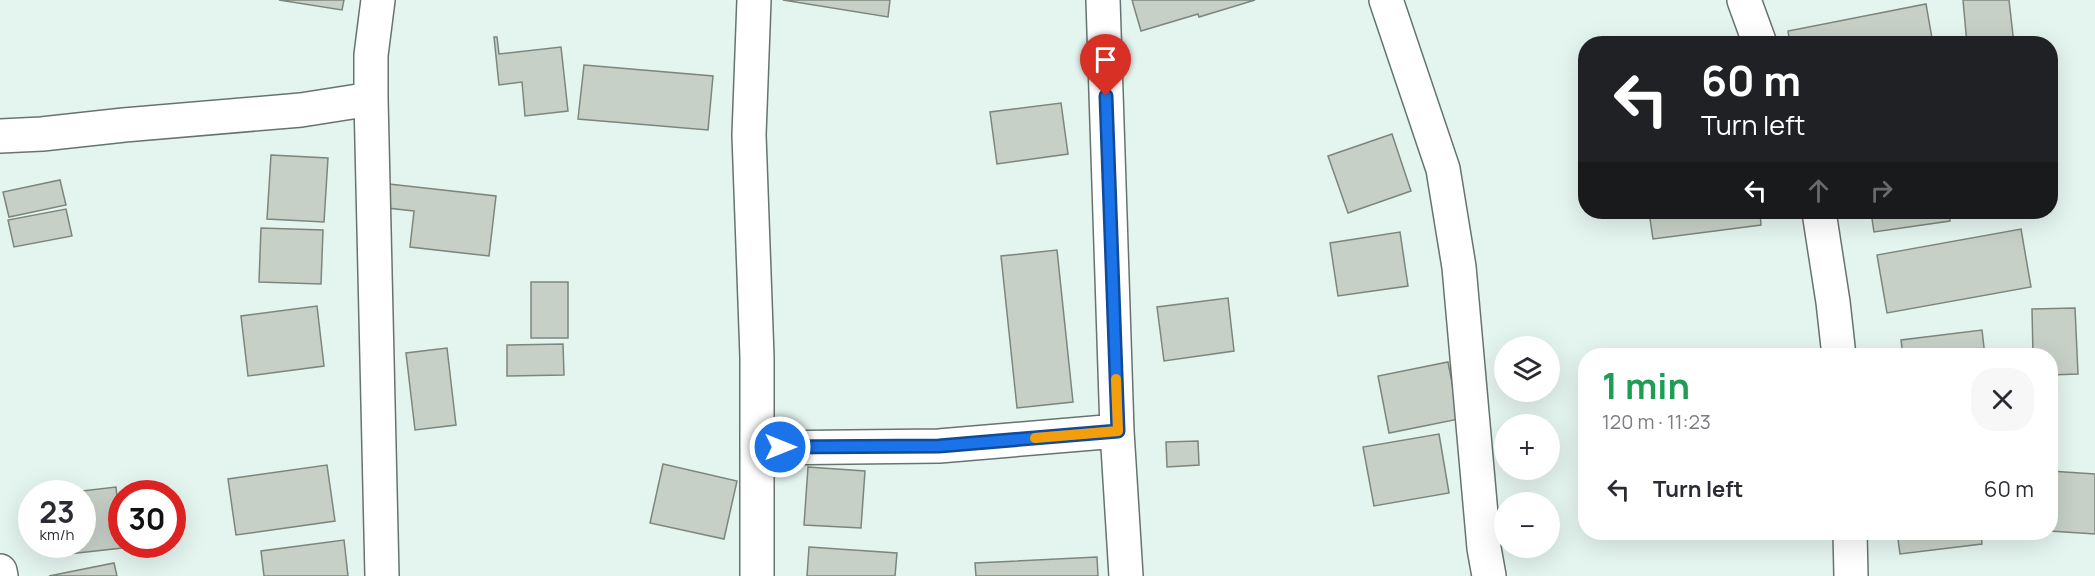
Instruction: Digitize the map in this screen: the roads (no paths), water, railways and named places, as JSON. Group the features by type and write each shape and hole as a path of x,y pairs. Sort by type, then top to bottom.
{"street":[{"path":"378,0 371,55 371,99 382,576"},
{"path":"754,0 749,135 757,357 757,576"},
{"path":"1103,0 1118,431 1126,576"},
{"path":"1386,0 1443,169 1459,267 1484,548 1489,576"},
{"path":"1744,0 1757,36"},
{"path":"0,136 301,110 371,99"},
{"path":"1820,219 1838,348"},
{"path":"758,448 939,446 1118,431"},
{"path":"1850,540 1851,576"},
{"path":"0,571 1,576"}]}
